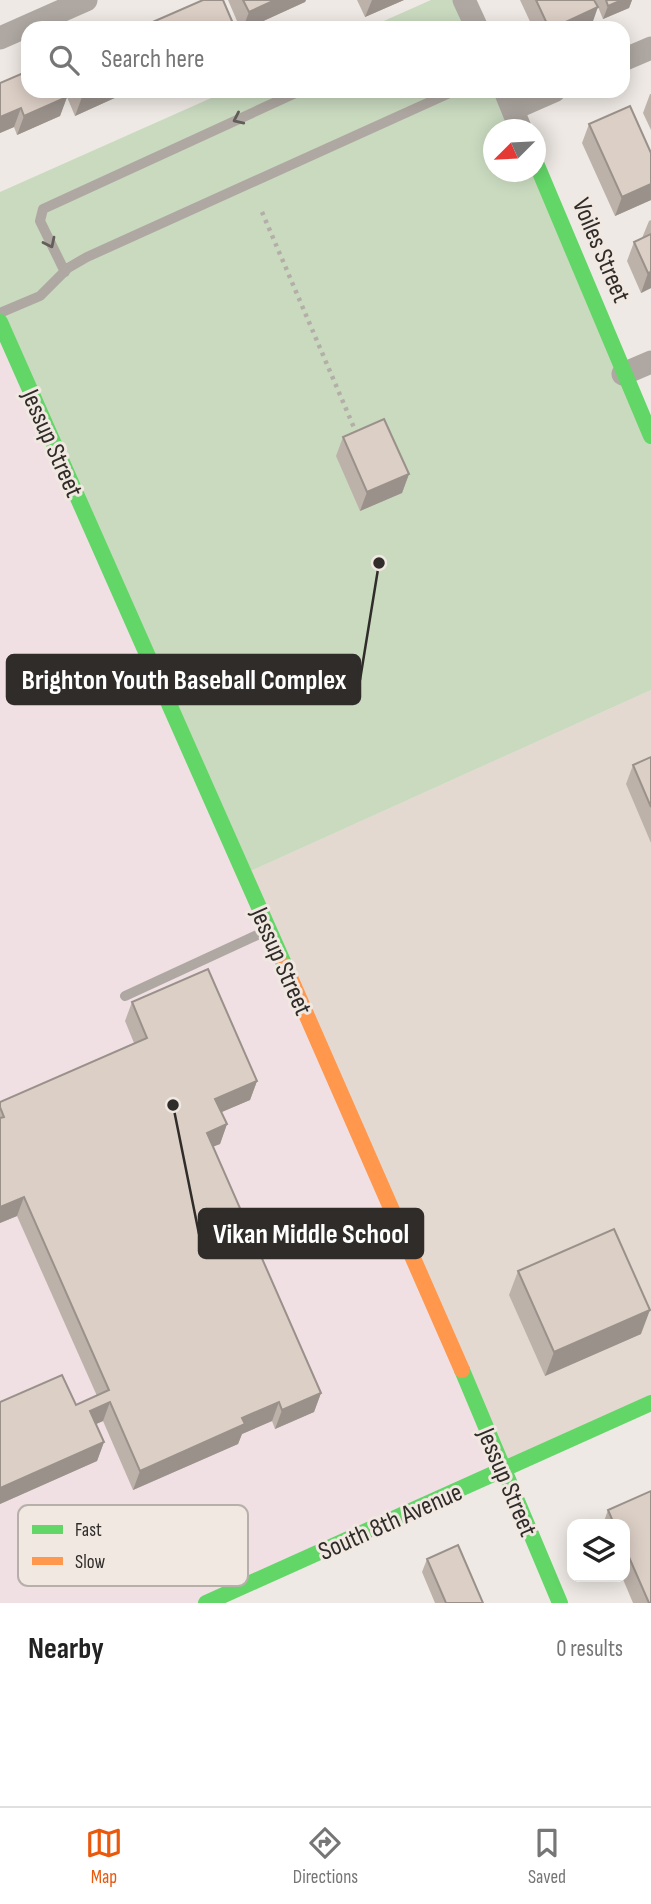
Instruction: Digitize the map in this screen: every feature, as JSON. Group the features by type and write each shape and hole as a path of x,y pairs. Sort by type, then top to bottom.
{"street":[{"path":"38,21 86,0"},
{"path":"464,0 474,21"},
{"path":"0,38 21,29"},
{"path":"630,57 651,48"},
{"path":"513,110 539,98"},
{"name":"Voiles Street","path":"544,182 651,436"},
{"name":"Jessup Street","path":"0,322 423,1279 560,1603"},
{"path":"623,374 651,362"},
{"name":"South 8th Avenue","path":"248,1584 651,1403"},
{"name":"South 8th Avenue","path":"206,1603 244,1586"}],"lane":[{"path":"65,272 40,221 43,209 285,98"},
{"path":"0,313 40,296 65,272 87,257 436,98"},
{"path":"125,996 268,930"}],"path":[{"path":"262,212 361,444"}],"shaded area":[{"path":"0,322 503,1471 248,1584 248,1505 18,1505 18,1586 243,1586 205,1603 0,1603"},
{"path":"651,690 651,1403 503,1471 244,874"}],"green space":[{"path":"431,0 464,0 474,21 384,21"},
{"path":"211,98 508,98 517,119 483,119 483,182 540,182 651,436 651,690 244,874 0,322 0,192"}],"building":[{"path":"203,0 223,0 232,21 155,21"},
{"path":"243,0 275,0 249,12"},
{"path":"536,0 594,0 598,7 568,21 546,21"},
{"path":"606,0 622,0 608,6"},
{"path":"21,74 21,98 65,98 24,116 21,108 0,117 0,83"},
{"path":"630,106 651,153 651,184 622,197 589,124"},
{"path":"651,234 651,272 648,273 634,242"},
{"path":"384,419 409,474 367,492 343,437"},
{"path":"651,757 651,807 633,765"},
{"path":"208,969 257,1081 215,1099 227,1124 207,1133 321,1393 282,1410 279,1402 242,1418 245,1424 140,1471 110,1402 90,1411 104,1442 0,1488 0,1402 62,1375 76,1405 109,1390 24,1197 0,1207 0,1118 4,1117 0,1102 147,1038 132,1002"},
{"path":"614,1229 650,1310 554,1352 518,1271"},
{"path":"651,1491 651,1603 630,1559 630,1519 612,1519 608,1510"},
{"path":"458,1545 483,1603 446,1603 427,1559"}],"traffic: fast":[{"path":"544,182 651,436"},
{"path":"0,322 285,966"},
{"path":"462,1370 560,1603"},
{"path":"248,1584 651,1403"},
{"path":"206,1603 244,1586"}],"traffic: slow":[{"path":"285,966 462,1370"}],"place":[{"name":"Brighton Youth Baseball Complex","path":"379,563"},
{"name":"Vikan Middle School","path":"173,1105"}]}
